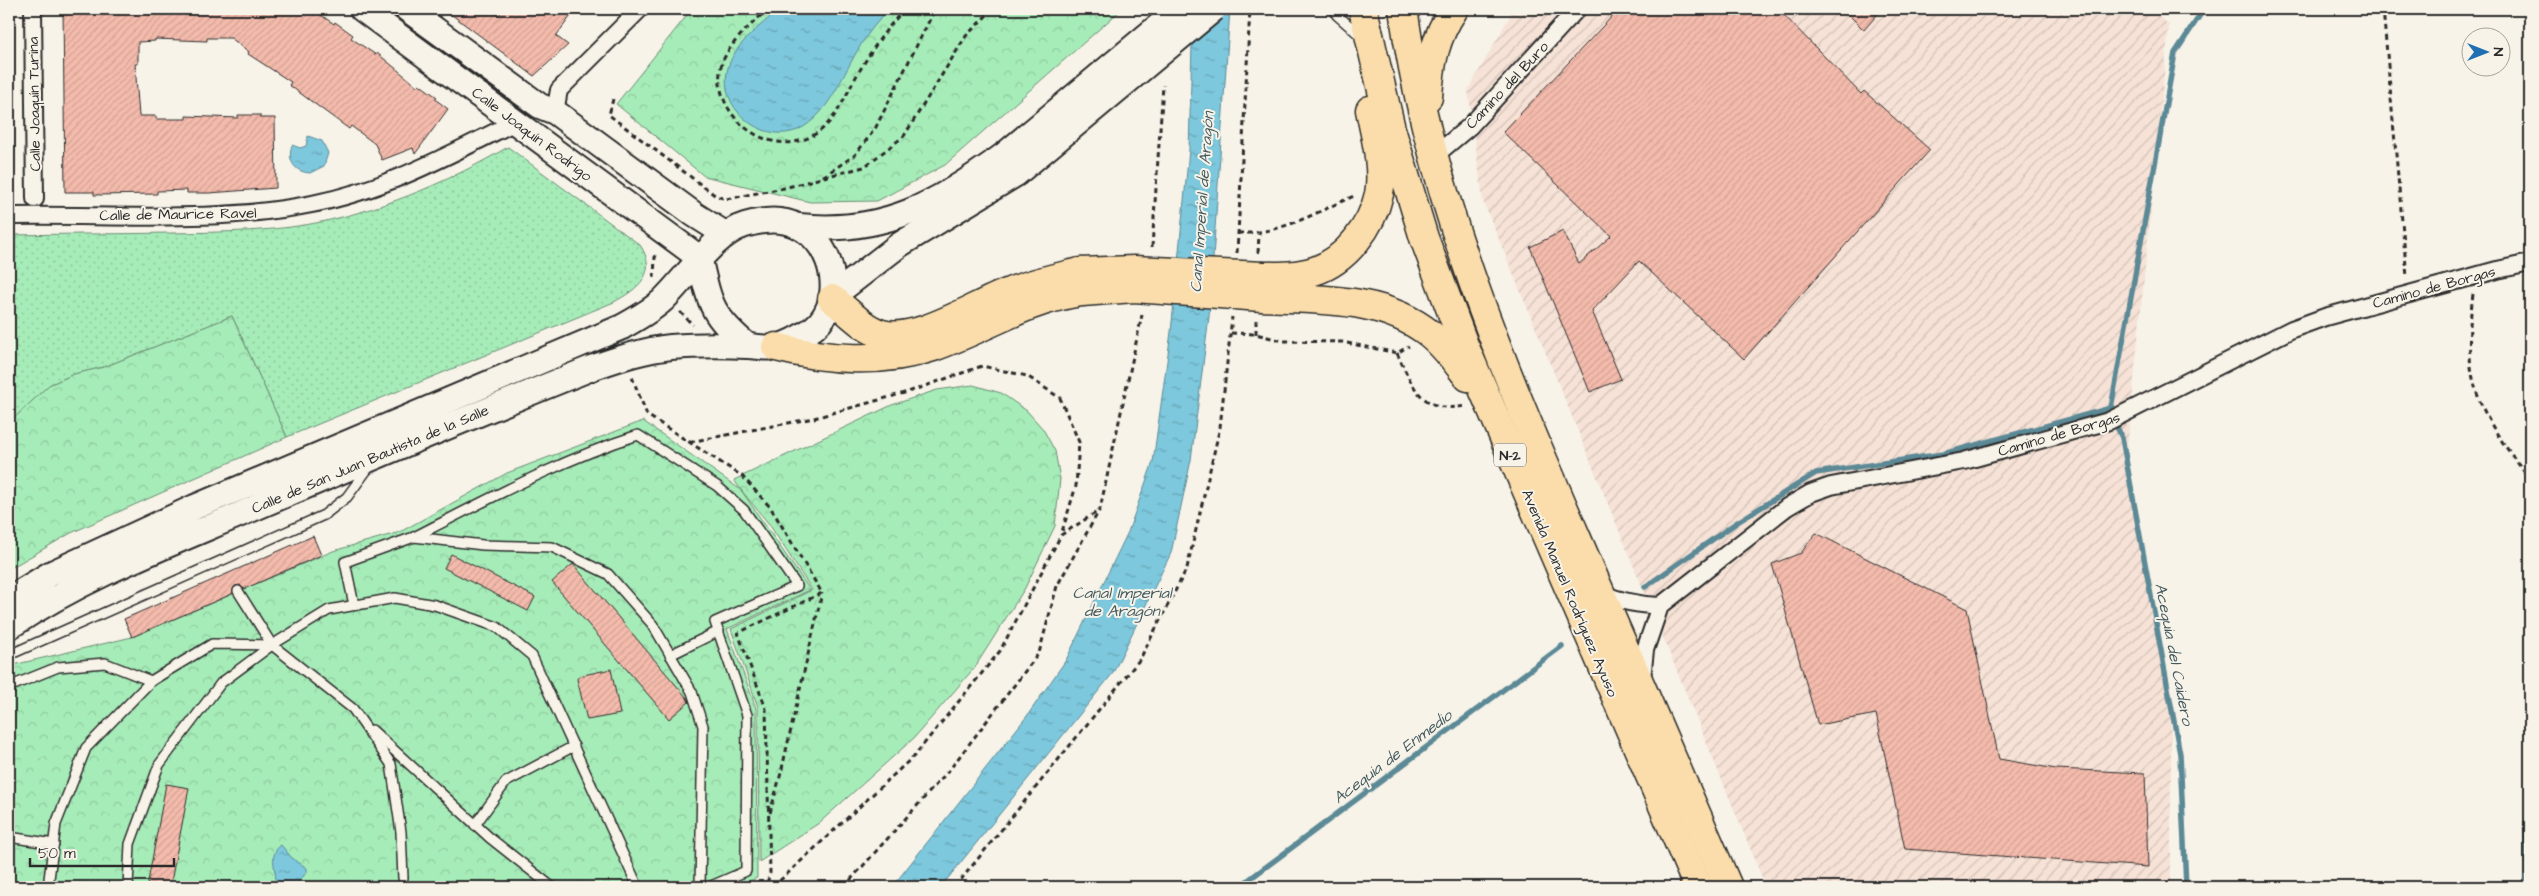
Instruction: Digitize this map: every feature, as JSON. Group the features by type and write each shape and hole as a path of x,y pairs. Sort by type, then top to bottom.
{"highway":[{"path":"1263,286 1288,276 1315,271 1336,260 1350,248 1362,233 1379,193 1379,170 1367,97 1362,37 1362,9"},
{"name":"Avenida Manuel Rodríguez Ayuso","path":"1362,9 1391,129 1424,238 1488,403 1698,887"},
{"name":"Avenida Manuel Rodríguez Ayuso","path":"1403,9 1433,157 1461,253 1479,302 1523,415 1728,887"},
{"path":"1426,126 1432,56 1442,26 1454,9"},
{"path":"841,299 875,332 907,335 1008,292 1041,281 1081,282 1134,270 1263,286 1365,305 1389,311 1410,320 1430,334 1449,352 1488,403"},
{"path":"776,347 793,352 841,357 868,358 901,355 942,343 1027,306 1062,295 1081,282"}],"main road":[{"name":"Calle Joaquín Rodrigo","path":"362,9 537,110 725,234"},
{"name":"Calle Joaquín Rodrigo","path":"407,9 537,110 700,260"},
{"path":"1178,9 1010,164 952,190 918,209 885,221 845,228 799,226 781,222 762,221 743,225 725,234 700,260 715,312 723,324 748,346 776,347 809,332 899,245 1010,164 1214,9"},
{"path":"799,226 813,238 826,255 841,299"},
{"name":"Calle de San Juan Bautista de la Salle","path":"9,600 50,574 195,507 622,327 658,304 700,260"},
{"name":"Calle de San Juan Bautista de la Salle","path":"9,627 62,594 114,569 377,456 623,356 647,350 672,347 748,346"}],"street":[{"name":"Calle Joaquín Turina","path":"33,9 35,199"},
{"name":"Calle de Maurice Ravel","path":"9,216 217,216 273,212 314,204 396,180 436,162 537,110 640,9"},
{"name":"Camino del Buro","path":"1433,157 1470,126 1577,9"},
{"name":"Camino de Borgas","path":"1660,606 1787,508 1811,493 1831,486 1964,461 2109,421 2292,329 2324,317 2530,263"},
{"path":"1601,594 1633,604 1660,606 1645,650 1642,668 1643,691"}],"lane":[{"path":"1335,9 1337,15 1362,37"},
{"path":"354,605 345,562 414,537 500,494 613,444 638,435 717,486 744,510 798,586 715,622 747,715 746,871 709,887"},
{"path":"9,655 324,515 347,497 377,456"},
{"path":"414,537 483,545 552,547 608,574 653,625 692,692 703,726 700,887"},
{"path":"238,591 272,646 353,709 391,764 401,832 403,878"},
{"path":"128,887 130,844 159,765 221,683 272,646 329,610 395,598 435,605 497,628 532,656 638,887"},
{"path":"670,654 719,631"},
{"path":"51,887 49,879 56,824 86,748 151,681 212,644 272,646"},
{"path":"9,691 11,686 58,667 105,663 151,681"},
{"path":"359,717 476,825 552,887"},
{"path":"476,825 506,782 574,746"},
{"path":"9,837 54,844"},
{"path":"665,887 672,887"}],"path":[{"path":"690,11 694,9"},
{"path":"768,9 734,42 720,71 724,98 734,120 757,135 776,143 810,137 828,123 839,110 872,50 891,24 905,9"},
{"path":"821,178 855,155 875,129 934,9"},
{"path":"614,99 609,115 716,196 726,199 784,188 864,167 904,136 966,36 993,9"},
{"path":"1236,260 1250,9"},
{"path":"2383,9 2406,268 2410,294"},
{"path":"1152,247 1162,85"},
{"path":"699,191 703,186"},
{"path":"1238,233 1259,234 1288,225 1360,194 1379,193"},
{"path":"2475,276 2469,347 2470,371 2478,398 2492,428 2530,479"},
{"path":"679,311 699,330"},
{"path":"844,887 950,769 1039,653 1058,586 1100,509 1142,315"},
{"path":"956,887 1140,659 1187,568 1220,427 1232,315"},
{"path":"1231,333 1256,334 1283,341 1342,342 1397,353 1416,393 1432,404 1453,409 1488,403"},
{"path":"689,442 814,418 908,392 982,366 1027,376 1060,398 1079,442 1076,486 1061,534 1000,651 920,748 773,887"},
{"path":"1061,534 1100,509"},
{"path":"769,816 782,773 822,593"}],"shaded area":[{"path":"1514,9 2151,9 2169,25 2127,450 2171,708 2171,887 1766,887 1483,201 1468,90"}],"green space":[{"path":"692,9 1122,9 945,165 877,201 810,202 704,176 616,104"},
{"path":"508,147 640,245 647,264 646,272 638,286 614,302 287,437 232,316 104,367 74,374 49,385 9,423 9,235 230,232 307,225 350,215 397,200 464,171"},
{"path":"232,316 287,437 71,533 9,569 9,423 49,385 74,374 104,367"},
{"path":"973,385 1001,393 1027,411 1043,429 1055,451 1060,479 1055,526 1025,588 975,667 914,738 819,823 759,862 758,707 731,629 812,590 769,524 734,480 892,405 937,390"},
{"path":"643,421 741,490 810,590 727,629 756,708 757,878 735,887 9,887 9,666 132,637 333,551 400,532 507,473"}],"water":[{"path":"779,9 889,9 862,43 836,90 814,119 805,126 791,132 777,133 763,130 750,123 739,113 731,101 727,87 727,72 730,62 741,45"},
{"name":"Canal Imperial de Aragón","path":"1193,9 1230,9 1209,317 1191,460 1171,553 1113,673 941,887 892,887 1027,716 1066,660 1128,532 1153,462 1171,332 1189,150"},
{"path":"308,136 322,141 328,153 324,166 310,173 296,168 290,156 292,145 300,148 306,146"},
{"path":"281,845 292,858 307,868 307,872 294,887 275,887 274,854"}],"building":[{"path":"63,9 312,9 353,35 351,38 376,55 377,53 417,86 419,84 437,97 435,99 448,109 415,154 413,148 382,160 375,144 351,126 349,129 289,85 291,82 248,54 249,52 231,38 207,38 207,41 155,39 155,41 138,42 138,64 135,64 139,116 156,116 156,119 186,119 186,116 238,118 238,115 260,115 260,118 275,118 276,188 209,193 187,193 187,190 157,191 157,194 94,195 94,192 65,192"},
{"path":"444,9 490,9 499,15 503,9 576,9 556,36 568,45 534,76"},
{"path":"1619,9 1778,9 1861,94 1864,91 1930,150 1744,359 1639,261 1592,311 1621,379 1590,392 1530,247 1563,231 1579,264 1611,236 1503,132"},
{"path":"1843,9 1882,9 1864,30"},
{"path":"1816,533 1967,609 1999,759 2056,769 2145,773 2148,867 1905,849 1876,714 1818,725 1772,564 1801,553"},
{"path":"313,536 321,555 244,589 240,585 235,586 232,594 132,637 124,619"},
{"path":"451,554 535,597 528,611 444,568"},
{"path":"573,564 687,698 689,702 669,719 552,582"},
{"path":"611,669 620,714 587,720 577,679 579,676"},
{"path":"166,784 189,788 170,887 147,887"}],"waterway":[{"path":"1645,587 1736,523 1816,473 1943,454 2111,408 2175,53 2204,9"},
{"name":"Acequia del Caidero","path":"2118,429 2122,438 2180,754 2186,887"},
{"name":"Acequia de Enmedio","path":"1239,887 1562,646"},
{"name":"Acequia del Caidero","path":"2528,887 2526,823 2530,816"}]}
